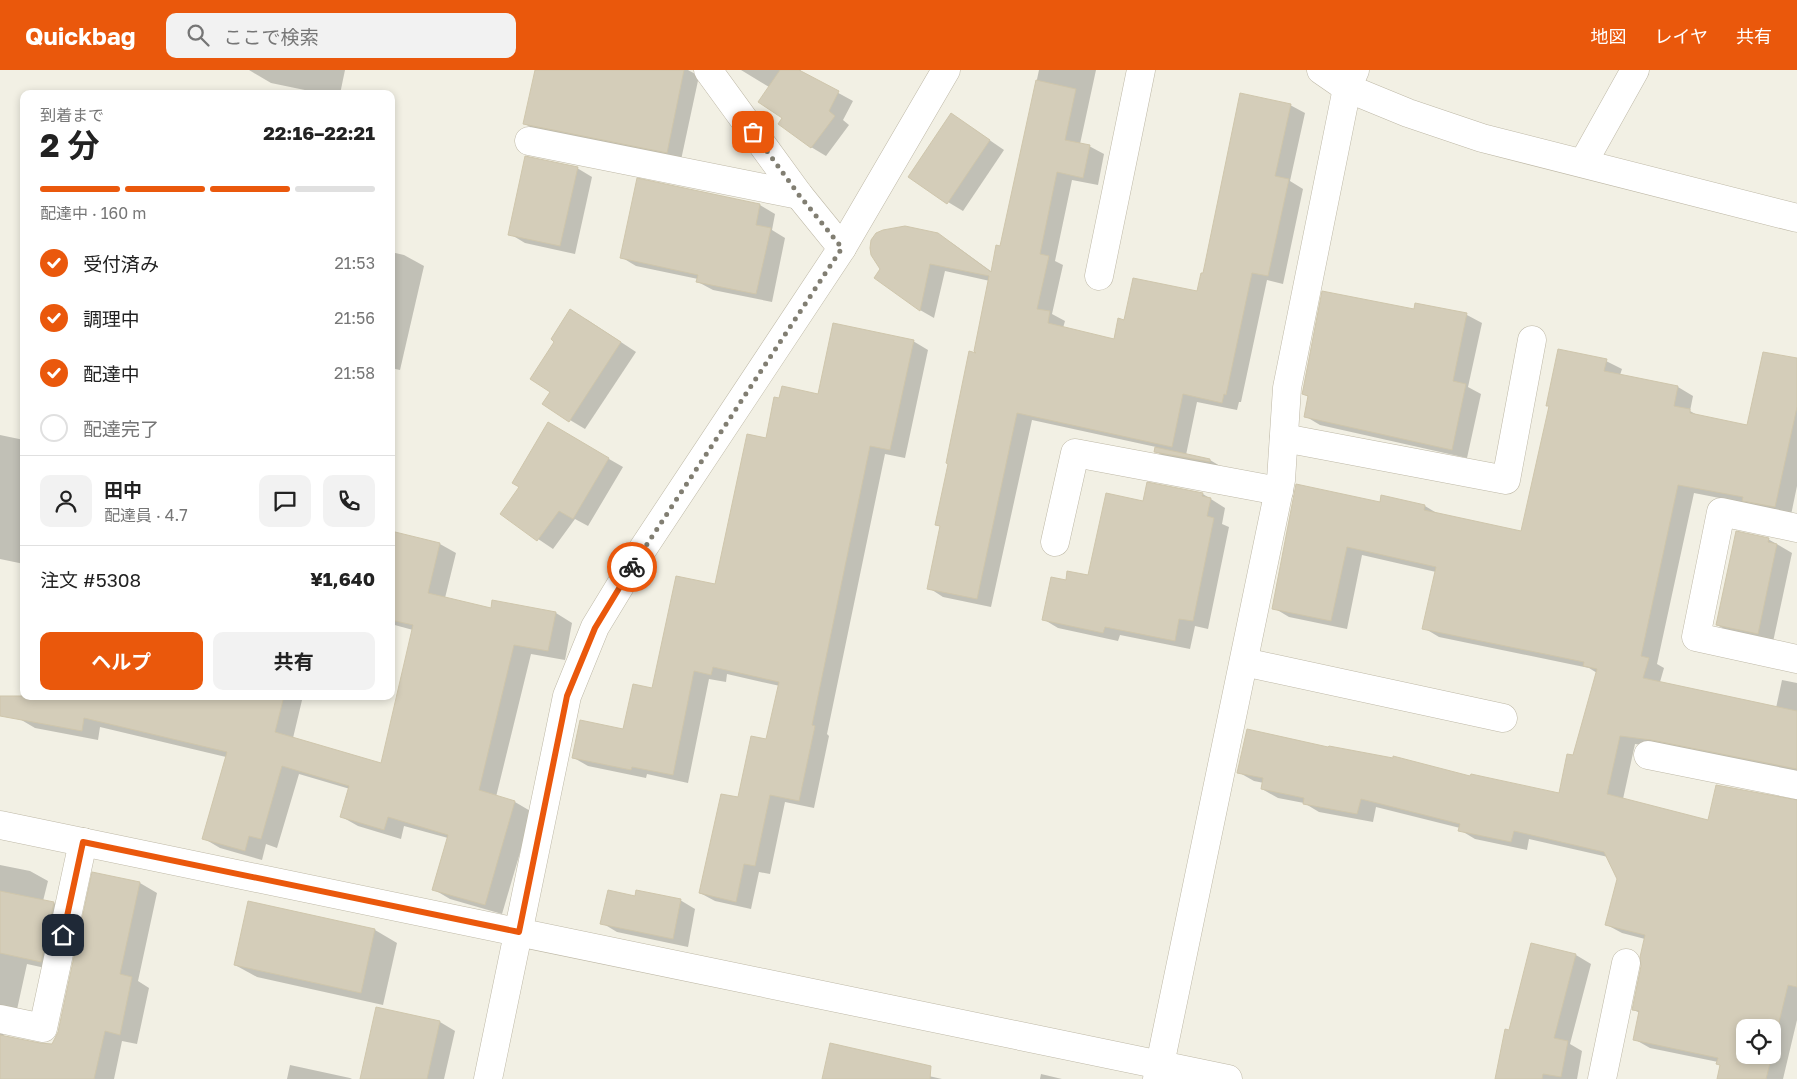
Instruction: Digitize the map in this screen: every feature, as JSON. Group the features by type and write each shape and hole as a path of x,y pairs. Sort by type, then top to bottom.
{"street":[{"path":"708,70 799,195 842,248"},
{"path":"488,1079 567,696 595,628 640,553 842,248 946,70"},
{"path":"1100,276 1142,70"},
{"path":"1321,70 1351,79 1408,113 1482,138 1797,218"},
{"path":"1583,163 1635,70"},
{"path":"1159,1072 1279,491 1286,388 1351,79"},
{"path":"529,142 799,195"},
{"path":"1284,438 1506,480 1532,340"},
{"path":"1055,542 1075,453 1279,491"},
{"path":"1797,528 1721,512 1696,637 1797,660"},
{"path":"1244,662 1503,718"},
{"path":"1648,755 1797,786"},
{"path":"0,825 519,932 1159,1072 1228,1079"},
{"path":"0,1019 43,1028 83,842"},
{"path":"1602,1079 1626,963"}],"building":[{"path":"535,70 684,70 667,153 523,124"},
{"path":"780,70 799,70 839,91 829,111 835,116 811,148 778,124 782,118 758,102"},
{"path":"1036,80 1076,89 1065,140 1090,145 1083,178 1057,172 1040,254 1049,256 1037,309 1050,311 1048,323 1114,339 1118,318 1124,320 1133,278 1197,291 1201,273 1203,273 1240,93 1291,104 1275,176 1289,179 1268,276 1252,273 1226,395 1224,394 1222,403 1183,394 1172,447 1017,413 977,599 927,589 940,526 935,525 948,464 946,463 969,351 976,353 974,351 989,276 930,264 920,311 874,278 880,269 871,255 870,248 871,240 876,233 905,226 938,233 991,272 996,245 1000,246"},
{"path":"951,113 990,140 947,204 908,177"},
{"path":"525,156 578,167 560,246 508,235"},
{"path":"637,178 760,204 756,225 771,228 756,294 696,282 698,275 620,258"},
{"path":"1322,291 1414,309 1415,303 1467,313 1453,381 1466,384 1452,450 1304,417 1308,396 1302,394"},
{"path":"570,309 621,342 569,422 542,404 550,392 530,379 554,342 551,339"},
{"path":"833,323 914,340 890,450 870,446 812,725 815,726 799,801 770,795 755,866 744,864 736,902 699,893 721,794 738,797 751,736 766,739 779,682 713,667 711,675 694,671 673,775 632,767 631,770 572,758 580,720 623,729 633,684 652,688 676,576 715,584 747,434 766,438 774,397 779,398 782,386 818,394"},
{"path":"1558,349 1607,359 1604,371 1678,386 1674,406 1690,409 1690,413 1747,425 1763,352 1797,358 1797,407 1775,507 1742,501 1743,497 1678,485 1641,656 1649,658 1643,678 1797,711 1797,769 1651,740 1620,736 1607,794 1708,820 1716,785 1797,800 1797,987 1788,985 1780,1019 1736,1019 1736,1064 1770,1064 1766,1079 1717,1079 1720,1065 1716,1064 1718,1058 1633,1040 1639,1011 1632,1010 1645,935 1605,925 1617,879 1604,852 1514,831 1511,842 1458,831 1460,824 1361,799 1357,814 1303,804 1304,798 1261,789 1263,778 1237,773 1247,729 1328,747 1393,758 1393,756 1470,776 1471,774 1559,793 1567,754 1573,755 1597,669 1583,666 1584,662 1422,629 1436,567 1347,547 1331,621 1272,609 1296,484 1380,502 1381,495 1425,505 1424,510 1521,531 1549,406 1546,406"},
{"path":"548,422 609,458 573,519 559,511 537,541 500,514 519,487 512,483"},
{"path":"1155,447 1210,459 1210,462 1154,452"},
{"path":"1147,482 1203,493 1202,496 1211,498 1207,516 1214,518 1193,621 1179,619 1175,641 1105,627 1103,633 1042,620 1051,577 1066,580 1067,571 1088,575 1106,493 1143,501"},
{"path":"1736,531 1769,538 1768,542 1777,544 1758,634 1716,625"},
{"path":"395,532 440,543 428,593 491,608 492,600 556,612 548,651 514,645 479,790 515,801 485,905 432,890 448,835 388,817 384,830 340,817 349,786 282,766 261,839 249,836 245,851 202,839 227,752 84,718 82,731 0,716 0,696 20,696 20,700 283,700 275,732 381,763 413,625 395,621"},
{"path":"92,872 140,882 120,974 132,977 120,1035 105,1031 94,1079 0,1079 0,1035 52,1044 58,1032"},
{"path":"608,890 635,896 636,890 681,899 673,939 600,924"},
{"path":"0,891 54,902 41,962 0,953"},
{"path":"248,901 375,929 361,993 234,965"},
{"path":"1531,943 1576,954 1554,1038 1568,1041 1561,1077 1543,1074 1542,1079 1495,1079 1505,1029 1509,1030"},
{"path":"376,1007 440,1021 427,1079 360,1079"},
{"path":"830,1043 931,1066 930,1079 822,1079"}],"way so far":[{"path":"632,567 842,248 799,195 753,132"}],"route":[{"path":"63,935 83,842 519,932 567,696 595,628 632,567"}]}
